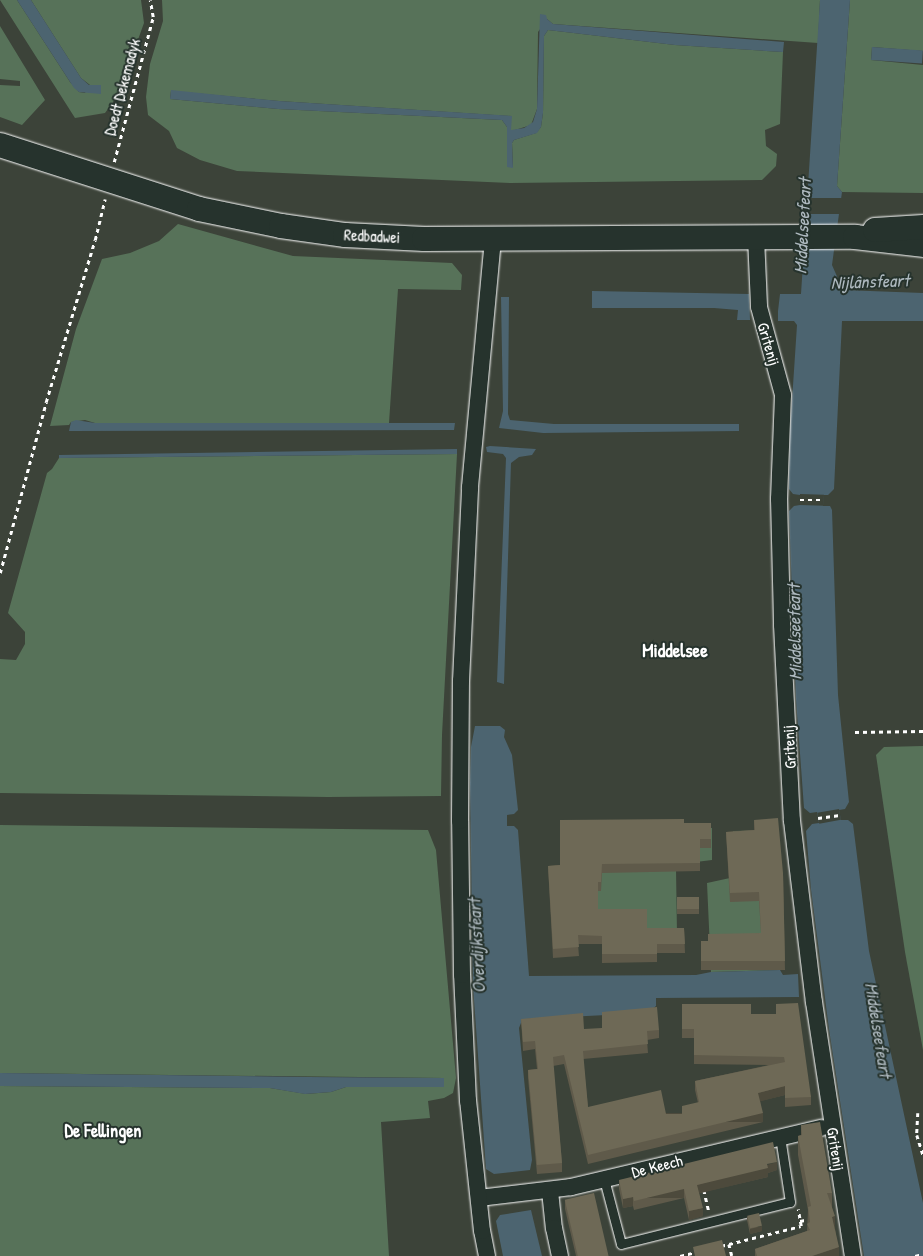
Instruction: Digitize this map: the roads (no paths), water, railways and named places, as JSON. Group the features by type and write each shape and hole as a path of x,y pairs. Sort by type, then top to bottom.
{"street":[{"name":"Redbadwei","path":"0,145 199,209 306,230 385,237 855,237"},
{"path":"855,237 876,230 923,227"},
{"name":"Gritenij","path":"756,237 759,307 783,395 780,499 782,625 792,821 814,1002 853,1256"},
{"path":"855,237 923,245"},
{"path":"487,1256 478,1198 468,1101 462,975 461,682 470,487 493,238"},
{"name":"De Keech","path":"478,1198 550,1191 833,1125"},
{"path":"550,1191 554,1228 560,1256"}],"lane":[{"path":"604,1179 621,1244 790,1202 780,1137"}],"water":[{"path":"17,0 31,0 81,78 89,85 101,85 101,94 79,92 74,88"},
{"name":"Middelseefeart","path":"820,0 850,0 837,186 842,192 832,265 843,290 923,293 923,321 842,321 834,489 828,495 824,495 823,506 830,506 832,510 838,695 849,802 845,809 839,810 841,820 848,820 853,824 869,951 923,1203 923,1256 864,1256 829,1029 811,889 806,831 812,824 819,823 817,812 810,813 804,808 796,699 789,511 794,506 800,505 800,495 793,494 789,489 790,431 797,325 794,321 778,321 778,311 780,294 801,294"},
{"path":"540,14 546,15 547,19 553,24 784,42 783,52 675,45 548,30 544,36 543,113 541,127 537,133 514,140 512,143 513,168 507,167 507,127 502,120 278,109 170,99 171,90 279,101 512,116 511,130 524,128 533,122 537,109"},
{"path":"872,47 923,51 922,64 871,60"},
{"path":"592,291 749,294 750,320 737,320 738,310 714,308 592,308"},
{"path":"501,297 509,297 508,414 510,420 554,424 739,424 739,431 543,433 499,428 503,411"},
{"path":"76,420 95,423 455,423 454,430 69,431 71,422"},
{"path":"486,447 536,449 532,455 519,457 511,463 504,684 497,682 506,458 503,454 487,452"},
{"path":"457,449 457,454 59,458 59,455"},
{"name":"Overdijksfeart","path":"475,726 500,726 505,730 504,737 512,755 518,810 514,814 507,815 507,826 514,826 518,830 529,976 696,975 711,972 780,970 783,975 798,974 799,997 656,998 656,1006 647,1013 526,1019 519,1028 532,1160 530,1170 494,1174 486,1169 473,985 470,783 471,747"},
{"path":"0,1073 444,1078 444,1087 346,1087 331,1092 305,1094 270,1088 0,1086"},
{"path":"531,1210 542,1256 503,1256 496,1221 500,1215"}],"district":[{"name":"Middelsee","path":"675,651"},
{"name":"De Fellingen","path":"103,1131"}],"water label":[{"name":"Nijlânsfeart","path":"870,282"}]}
